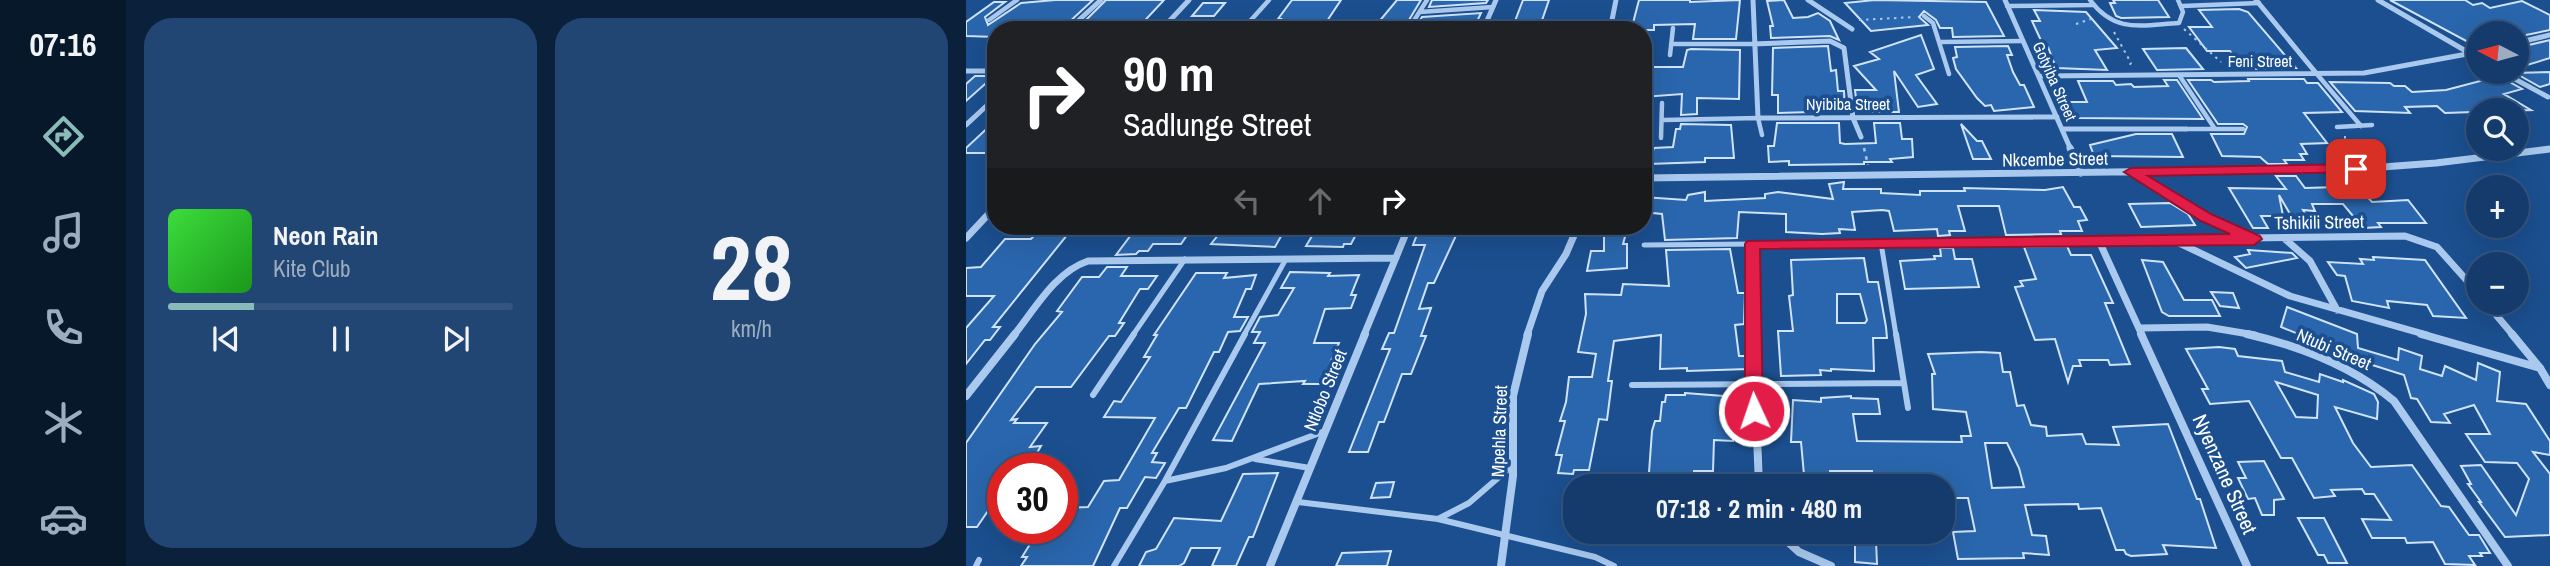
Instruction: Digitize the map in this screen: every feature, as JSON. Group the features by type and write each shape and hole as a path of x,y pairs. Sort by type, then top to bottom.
{"street":[{"path":"1078,21 1101,0"},
{"path":"1169,21 1189,0"},
{"path":"1487,21 1496,0"},
{"path":"1612,21 1616,0"},
{"path":"1753,0 1758,118"},
{"path":"1808,0 1853,29"},
{"path":"2378,0 2466,51"},
{"path":"2258,1 2316,73"},
{"name":"Gotyiba Street","path":"2006,3 2081,173"},
{"path":"2529,40 2550,35"},
{"path":"1753,44 1830,41 1841,44 1844,48 1853,118 1861,137"},
{"name":"Feni Street","path":"2040,76 2373,73 2466,54"},
{"path":"966,71 987,71"},
{"path":"2524,84 2548,97"},
{"path":"966,125 987,105"},
{"name":"Nyibiba Street","path":"1758,118 2057,117"},
{"path":"2063,129 2186,129"},
{"name":"Nkcembe Street","path":"1652,178 2356,169 2550,149"},
{"path":"2131,172 2206,217 2254,239"},
{"path":"966,238 987,216"},
{"name":"Ntlobo Street","path":"1270,566 1405,235"},
{"name":"Mpehla Street","path":"1501,566 1507,534 1513,465 1513,396 1520,358 1542,291 1566,254 1574,235"},
{"name":"Tshikili Street","path":"1753,244 2405,236 2437,247 2466,279"},
{"path":"2285,239 2310,261 2337,310"},
{"path":"2173,240 2290,296 2540,368"},
{"name":"Nyenzane Street","path":"2099,241 2172,396 2247,566"},
{"path":"1753,244 1753,386 1758,474"},
{"path":"966,396 1059,279 1076,265 1104,259 1396,258"},
{"path":"2496,315 2550,384"},
{"name":"Ntubi Street","path":"2140,328 2194,327 2242,332 2338,365 2382,388 2395,401 2508,566"},
{"path":"1790,544 1799,552 1831,566"}],"lane":[{"path":"989,20 1017,0"},
{"path":"1250,21 1269,0"},
{"path":"1414,21 1427,0"},
{"path":"2006,3 2092,2 2104,18 2121,25 2179,23 2183,15 2178,0"},
{"path":"2182,6 2258,1"},
{"path":"1420,12 1493,7"},
{"path":"1924,16 1933,23 1949,74"},
{"path":"1670,55 1673,28"},
{"path":"1940,43 2023,41"},
{"path":"1671,44 1753,44"},
{"path":"2316,73 2361,126"},
{"path":"2179,75 2215,129"},
{"path":"1661,138 1662,103"},
{"path":"1663,120 1758,118 1762,135"},
{"path":"2337,127 2372,125"},
{"path":"2186,129 2243,129"},
{"path":"1881,243 1908,408"},
{"path":"1644,245 1753,244"},
{"path":"1093,395 1185,259"},
{"path":"1114,566 1165,481 1286,259"},
{"path":"1632,385 1904,383"},
{"path":"1165,481 1226,468 1325,431"},
{"path":"1252,458 1310,468"},
{"path":"1438,519 1460,512 1513,465"},
{"path":"1298,502 1438,519 1595,557 1615,566"}],"path":[{"path":"1853,29 1853,23 1856,21 1924,16"},
{"path":"2076,24 2104,18 2122,42 2131,63 2124,75"},
{"path":"2179,23 2234,74"},
{"path":"2347,127 2345,150 2356,169"},
{"path":"1861,137 1871,175"}],"building":[{"path":"1093,0 1070,21 994,21 1021,3"},
{"path":"1106,0 1164,0 1144,21 1085,21"},
{"path":"1292,0 1341,0 1327,21 1278,19"},
{"path":"1397,0 1421,0 1408,21 1380,21"},
{"path":"1432,0 1488,0 1486,3 1429,7"},
{"path":"1523,0 1549,0 1542,21 1515,21"},
{"path":"1639,0 1740,0 1736,39 1693,39 1695,24 1654,25 1652,30 1652,21 1634,21"},
{"path":"1784,0 1793,18 1818,13 1830,21 1839,40 1830,36 1771,38 1770,26 1773,26 1767,1"},
{"path":"1875,0 1986,2 2004,36 1953,37 1952,28 1940,28 1936,20 1924,11 1919,17 1928,25 1871,31 1845,3"},
{"path":"2113,0 2158,0 2169,17 2121,18 2116,16 2110,3 2115,3"},
{"path":"2390,0 2465,0 2473,5 2482,3 2490,8 2522,1 2550,15 2550,30 2529,34 2529,21 2466,21 2466,41"},
{"path":"994,2 1005,2 985,17 987,37 966,36 966,22"},
{"path":"1203,3 1225,3 1214,16 1192,16"},
{"path":"2239,9 2248,12 2296,68 2241,69 2230,51 2207,51 2189,27 2212,27 2199,10"},
{"path":"2034,10 2086,12 2117,48 2095,50 2107,70 2056,68 2048,47 2044,47 2032,21 2040,21"},
{"path":"1481,13 1477,21 1420,21 1422,17"},
{"path":"1921,35 1934,69 1916,75 1937,104 1918,107 1894,71 1899,112 1873,112 1873,107 1857,107 1855,90 1876,90 1854,66 1879,59 1870,52"},
{"path":"2550,40 2550,58 2529,64 2529,45"},
{"path":"1828,46 1831,71 1836,70 1838,91 1844,91 1845,111 1778,113 1778,95 1772,95 1773,48"},
{"path":"2008,46 2012,55 2007,55 2013,72 2020,85 2024,85 2034,107 1994,111 1991,105 1985,106 1977,98 1956,69 1953,58 1957,57 1955,47"},
{"path":"2186,48 2203,69 2157,70 2143,49"},
{"path":"1687,50 1740,50 1739,99 1697,98 1697,114 1681,115 1682,94 1652,96 1652,67 1683,67"},
{"path":"2550,72 2550,84 2540,87 2529,81 2529,73"},
{"path":"975,76 987,76 987,82 966,101 966,84"},
{"path":"2248,79 2304,79 2307,83 2318,83 2342,112 2304,113 2327,143 2301,144 2307,154 2300,154 2304,160 2284,160 2287,164 2268,164 2260,157 2222,156 2211,134 2244,134 2247,127 2243,124 2218,124 2188,80 2214,82 2249,81"},
{"path":"2164,80 2177,80 2203,119 2074,118 2067,102 2087,102 2078,81 2113,81 2116,85 2131,84 2134,87 2168,86"},
{"path":"2330,82 2390,83 2394,86 2405,86 2412,92 2446,90 2469,84 2513,84 2522,89 2504,94 2511,98 2466,98 2466,112 2445,113 2437,106 2405,107 2410,113 2355,111"},
{"path":"1777,123 1839,123 1840,143 1845,144 1876,143 1874,123 1900,123 1902,139 1912,139 1913,157 1864,164 1789,165 1789,161 1769,162 1768,146 1774,146"},
{"path":"1681,124 1731,125 1734,158 1652,164 1654,148 1673,147 1676,129 1680,129"},
{"path":"1961,124 1977,141 1982,141 1991,159 1973,159"},
{"path":"987,128 987,153 966,153 966,148"},
{"path":"2136,134 2172,134 2183,157 2094,156 2090,145"},
{"path":"2276,176 2296,176 2305,188 2338,187 2333,180 2352,180 2372,202 2408,200 2426,223 2378,223 2381,227 2363,228 2343,204 2312,204 2315,211 2303,210 2313,226 2297,226 2279,195 2283,216 2261,216 2268,228 2253,228 2229,188 2286,189"},
{"path":"1844,182 1843,189 1881,189 1881,193 1920,195 1920,191 1965,191 1964,188 2045,190 2063,187 2074,207 2080,207 2087,220 2078,221 2082,231 2006,235 1999,206 1958,206 1965,231 1949,231 1950,235 1938,236 1937,229 1894,231 1889,211 1882,210 1852,212 1855,230 1839,229 1840,233 1822,234 1786,232 1786,214 1739,212 1737,238 1665,240 1662,214 1652,213 1652,198 1686,200 1688,195 1705,192 1705,201 1765,198 1765,194 1778,192 1833,199 1829,184"},
{"path":"2170,203 2188,214 2195,225 2141,227 2129,204"},
{"path":"1035,235 1067,235 993,327 1000,327 990,340 985,340 966,364 966,328 994,296 966,296 966,268 981,267 1005,239 1031,239"},
{"path":"1131,235 1187,235 1181,244 1153,244 1148,251 1116,255"},
{"path":"1218,235 1282,235 1275,247 1211,244"},
{"path":"1313,235 1356,235 1351,244 1344,244 1343,247 1306,246"},
{"path":"1417,235 1456,235 1434,283 1428,283 1419,309 1431,308 1421,336 1426,336 1411,374 1402,374 1384,422 1379,422 1368,452 1349,452 1390,349 1382,349 1389,333 1394,333 1425,245 1413,245"},
{"path":"1604,235 1626,235 1623,244 1627,244 1627,268 1587,271 1591,251 1604,251"},
{"path":"2067,246 2071,255 2091,255 2113,303 2105,303 2130,364 2110,365 2108,360 2079,360 2081,366 2073,366 2068,382 2055,339 2035,340 2015,287 2023,286 2020,281 2036,279 2024,247"},
{"path":"1940,248 1953,248 1955,259 1972,259 1979,287 1905,289 1900,261 1935,259 1934,256 1941,256"},
{"path":"1730,249 1738,293 1745,293 1744,324 1735,325 1739,356 1747,356 1748,369 1660,369 1661,335 1614,341 1608,381 1612,381 1607,420 1599,419 1589,470 1574,470 1573,474 1558,473 1562,455 1556,455 1565,421 1560,421 1569,377 1592,377 1596,354 1578,352 1586,314 1585,294 1621,295 1623,284 1669,286 1666,250"},
{"path":"2248,250 2292,253 2297,258 2246,268 2235,257 2250,254"},
{"path":"2373,257 2425,260 2466,318 2433,316 2427,305 2387,301 2389,308 2352,301 2345,276 2337,275 2328,262 2363,264 2360,259 2374,260"},
{"path":"1864,258 1868,282 1878,282 1887,338 1873,338 1874,371 1831,369 1820,370 1821,375 1781,376 1778,331 1793,331 1789,296 1793,295 1791,260","holes":["1837,294 1860,294 1867,320 1865,323 1837,323"]},
{"path":"2142,260 2163,262 2184,300 2212,300 2220,316 2169,316 2162,312"},
{"path":"1107,267 1127,267 1121,276 1157,276 1148,289 1140,289 1119,323 1124,323 1115,336 1109,336 1071,387 1036,387 1011,420 1017,419 1014,423 1047,423 1030,447 1041,446 1037,453 987,453 987,512 977,527 966,527 966,443 1035,344 1062,312 1057,311 1082,277 1099,277"},
{"path":"1290,272 1330,273 1328,276 1359,275 1351,295 1356,295 1351,308 1325,309 1314,343 1339,343 1330,363 1336,363 1327,384 1303,384 1305,381 1259,384 1232,441 1213,440 1265,343 1254,343 1260,332 1252,332 1260,317 1278,315 1294,288 1281,288"},
{"path":"1196,273 1227,273 1224,278 1256,275 1251,289 1246,289 1234,317 1248,317 1240,331 1228,332 1219,352 1214,352 1186,408 1179,408 1152,453 1157,453 1152,462 1165,463 1156,478 1145,477 1127,508 1120,508 1093,566 1021,566 1027,557 1022,557 1030,544 1078,544 1078,507 1088,507 1104,481 1119,480 1155,418 1104,417 1114,401 1121,402 1150,357 1144,357 1157,335 1154,335"},
{"path":"2211,292 2233,293 2239,308 2220,306"},
{"path":"2287,307 2357,334 2358,348 2398,360 2399,348 2422,356 2420,369 2442,376 2445,366 2476,380 2478,363 2500,372 2497,401 2526,404 2550,441 2550,455 2533,452 2550,474 2550,535 2505,537 2468,484 2471,484 2461,466 2481,465 2516,515 2529,479 2517,463 2485,462 2466,434 2490,434 2474,405 2444,414 2450,423 2431,422 2417,399 2411,398 2404,375 2325,349 2326,345 2281,327"},
{"path":"2186,349 2235,349 2238,356 2282,361 2285,372 2319,382 2320,374 2343,380 2374,394 2378,402 2377,419 2335,407 2353,443 2371,467 2412,465 2441,506 2449,507 2469,535 2479,535 2490,553 2469,556 2475,565 2445,564 2433,542 2407,543 2405,538 2372,538 2362,519 2391,520 2374,494 2365,494 2362,489 2331,490 2335,496 2314,498 2292,458 2281,458 2249,401 2210,404 2202,389 2208,389","holes":["2276,382 2318,395 2317,418 2296,417"]},
{"path":"2000,353 2003,372 2010,372 2017,406 2024,405 2031,425 2046,427 2047,436 2082,434 2086,444 2119,445 2113,427 2168,424 2197,499 2200,499 2216,548 2163,545 2167,554 2131,556 2124,550 2116,550 2101,508 2079,509 2078,504 2025,505 2032,535 2046,536 2049,555 2023,553 2024,558 1958,559 1955,532 1975,531 1968,498 1955,498 1955,474 1830,471 1830,474 1804,474 1801,442 1791,442 1793,400 1821,402 1821,398 1851,396 1878,399 1880,414 1853,414 1857,441 1962,442 1961,436 1971,436 1966,412 1933,409 1932,374 1935,374 1928,354","holes":["1985,443 2007,443 2019,468 2024,487 1992,488"]},
{"path":"1666,395 1749,398 1750,416 1734,416 1733,441 1714,440 1713,471 1694,471 1694,474 1649,474 1652,431 1655,421 1660,421 1662,402 1665,402"},
{"path":"2264,461 2284,499 2274,500 2274,515 2262,515 2255,498 2248,499 2238,478 2246,478 2238,462"},
{"path":"1278,473 1253,537 1249,537 1236,566 1212,566 1220,548 1191,548 1184,563 1179,566 1139,566 1146,552 1156,549 1174,518 1221,521 1243,474"},
{"path":"1394,482 1390,497 1371,498 1376,483"},
{"path":"2298,518 2324,518 2347,563 2328,563 2324,555 2318,555"},
{"path":"1855,544 1876,544 1877,564 1855,562"},
{"path":"1391,551 1387,566 1336,566 1342,553"}],"route":[{"path":"1754,411 1753,244 2254,239 2206,217 2131,172 2356,169"}]}
